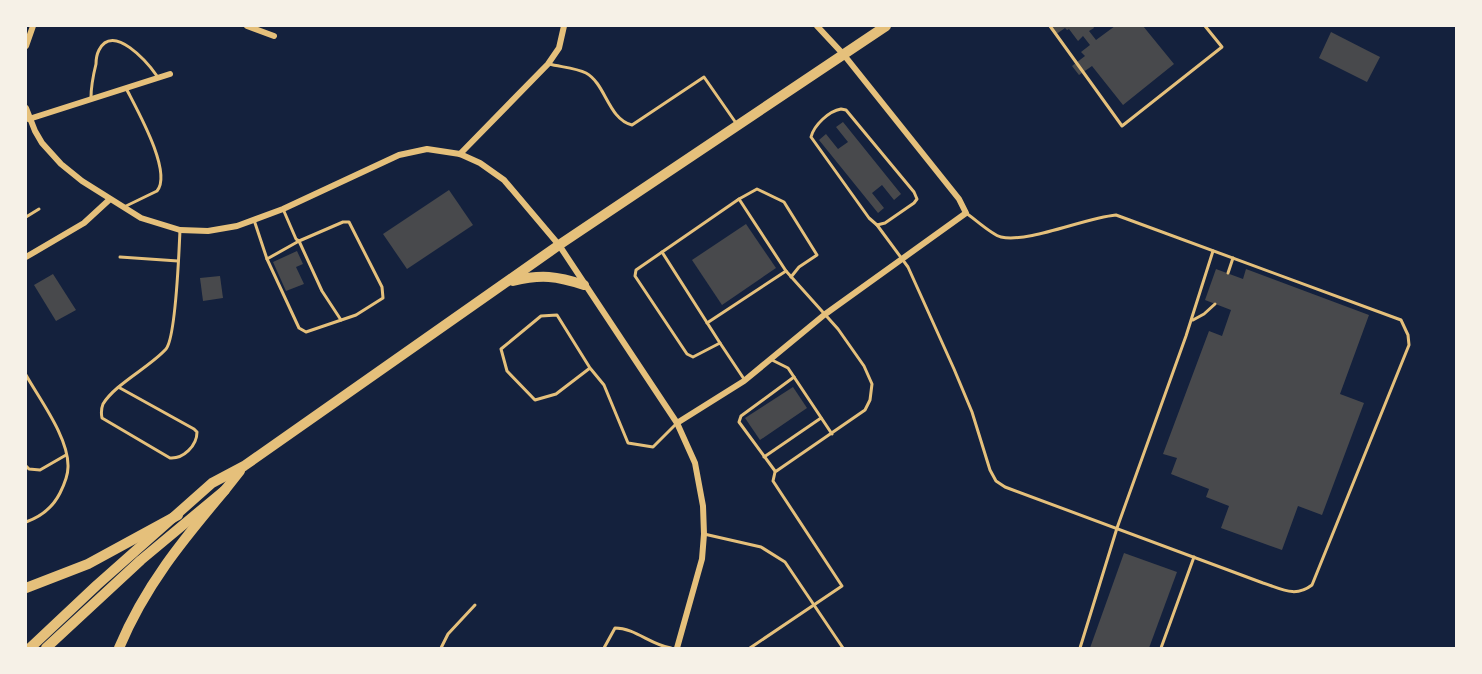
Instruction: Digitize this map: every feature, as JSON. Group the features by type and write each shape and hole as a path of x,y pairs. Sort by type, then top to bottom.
{"main road":[{"path":"30,648 212,483 244,466 559,245 886,26"},
{"path":"504,284 525,278 547,276 560,277 584,285"},
{"path":"119,648 140,602 165,563 244,466"},
{"path":"46,648 141,561 225,490"},
{"path":"26,588 88,564 178,515"}],"street":[{"path":"247,26 274,36"},
{"path":"460,154 548,64 559,48 564,26"},
{"path":"677,423 744,381 824,315 966,213 960,199 844,54 817,26"},
{"path":"26,46 30,29"},
{"path":"27,119 170,74"},
{"path":"26,108 27,119 42,143 61,164 122,208 154,224 180,230 208,231 254,220 399,155 427,149 460,154 480,163 504,180 559,245 677,423 688,445 699,477 705,534 702,559 677,648"},
{"path":"26,257 84,223 110,200"}],"lane":[{"path":"1050,26 1122,126 1222,47 1205,26"},
{"path":"91,99 91,87 99,50 105,42 121,41 149,65 158,77"},
{"path":"548,64 588,74 619,117 626,123 632,124 704,77 737,126"},
{"path":"122,208 161,187 156,149 150,132 126,88"},
{"path":"877,225 885,223 917,199 914,192 846,110 834,110 812,130 810,137 863,210 902,258 954,369 996,481 1005,487 1292,592 1303,591 1312,585 1409,345 1408,335 1401,320 1116,215 1099,216 1029,236 1000,237 966,213"},
{"path":"720,343 693,357 687,354 635,276 636,270 757,189 784,202 817,255 799,267 792,277"},
{"path":"740,199 786,270 838,329 864,366 872,384 870,400 865,410 775,472 772,481 842,586 750,648"},
{"path":"283,208 296,240 340,320"},
{"path":"26,217 39,209"},
{"path":"254,220 267,259 299,328 306,332 356,315 383,297 382,287 349,222 343,222 267,259"},
{"path":"120,388 194,429 197,432 197,438 187,452 180,457 170,458 102,418 102,407 120,388 167,348 172,327 180,230"},
{"path":"1080,648 1117,528 1191,320 1213,251"},
{"path":"662,252 744,381"},
{"path":"120,257 178,261"},
{"path":"1228,273 1233,258"},
{"path":"707,324 786,270"},
{"path":"1191,320 1204,314 1215,304"},
{"path":"590,368 556,394 535,400 507,371 501,349 541,316 557,315 590,368 604,385 628,443 653,447 677,423"},
{"path":"772,360 788,368 832,434"},
{"path":"26,375 64,443 69,466 66,481 58,497 34,519 26,522"},
{"path":"775,472 739,422 741,416 794,378"},
{"path":"764,457 821,418"},
{"path":"26,465 29,469 40,470 67,455"},
{"path":"705,534 761,547 785,562 843,648"},
{"path":"1161,648 1194,557"},
{"path":"441,648 448,634 475,605"},
{"path":"604,648 615,628 626,628 659,646 670,648"}],"building":[{"path":"1048,26 1093,26 1094,28 1089,31 1096,40 1115,26 1143,26 1174,64 1123,105 1092,66 1079,75 1072,66 1085,56 1081,52 1090,45 1083,36 1078,41 1069,29 1065,28 1055,35"},
{"path":"1331,32 1380,57 1367,82 1319,58"},
{"path":"843,122 901,194 894,200 882,185 872,193 884,208 878,213 819,140 826,134 838,149 848,142 836,127"},
{"path":"449,190 473,225 407,269 383,234"},
{"path":"746,224 776,268 722,305 692,260"},
{"path":"297,251 303,264 296,267 304,284 286,291 273,262"},
{"path":"1216,269 1243,279 1246,269 1369,315 1340,394 1364,403 1322,515 1298,506 1282,550 1221,528 1229,506 1206,497 1209,489 1171,474 1177,458 1163,454 1209,331 1222,336 1231,310 1205,300"},
{"path":"53,274 76,310 56,321 34,285"},
{"path":"220,276 223,298 203,301 200,278"},
{"path":"793,387 807,408 760,440 745,418"},
{"path":"1124,553 1177,572 1149,648 1090,648"}]}
